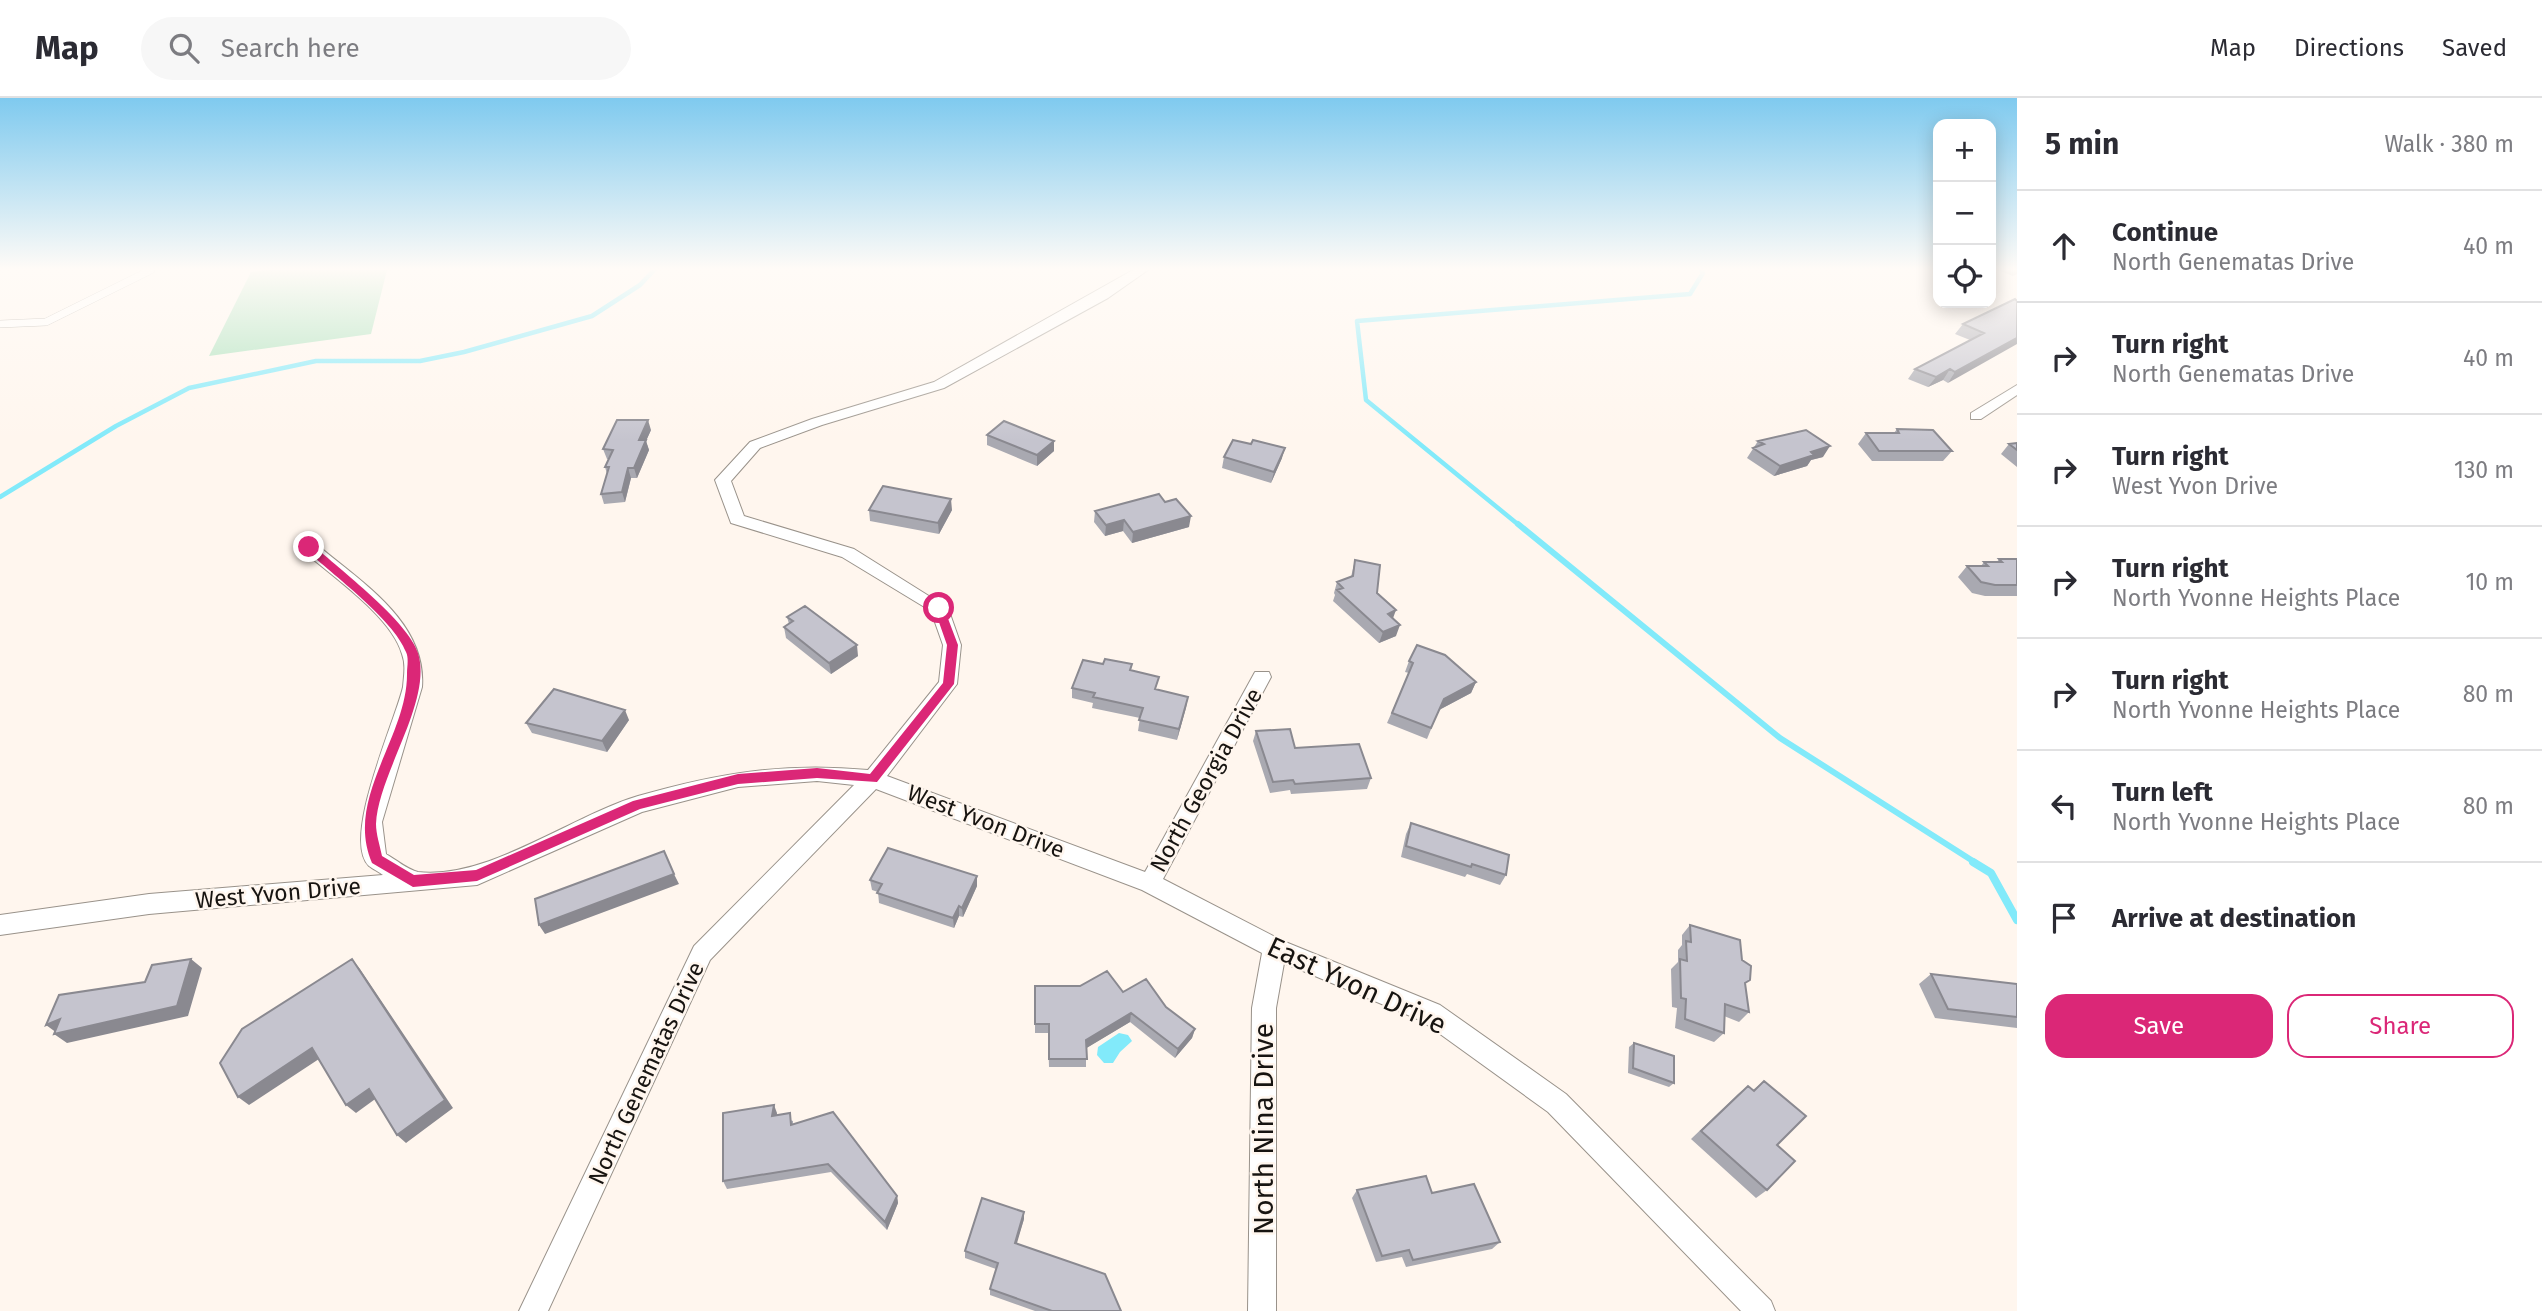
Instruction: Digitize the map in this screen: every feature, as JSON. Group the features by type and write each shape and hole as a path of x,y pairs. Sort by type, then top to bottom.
{"street":[{"name":"North Genematas Drive","path":"533,1311 702,953 873,779 948,684 952,645 939,608 848,553 737,519 723,480 755,445 817,422 939,385 1045,327"},
{"path":"1976,416 2017,389"},
{"path":"309,547 393,624 412,653 413,690 380,784 370,824 376,859 413,881"},
{"name":"North Georgia Drive","path":"1150,883 1262,677"},
{"name":"West Yvon Drive","path":"0,925 149,904 477,876 637,805 738,779 817,773 873,779 1150,883"},
{"name":"East Yvon Drive","path":"1150,883 1275,948 1431,1013 1557,1103 1761,1311"},
{"name":"North Nina Drive","path":"1262,1311 1264,1008 1275,948"}],"green space":[{"path":"224,327 373,327 371,334 209,356"}],"water":[{"path":"1119,1033 1128,1035 1132,1041 1113,1063 1104,1063 1097,1055 1098,1047"}],"building":[{"path":"1969,327 2017,327 2017,338 1955,372 1950,369 1936,377 1915,369 1984,333"},
{"path":"617,420 648,420 639,440 646,440 634,468 628,468 622,492 601,494 609,467 605,467 613,450 603,449"},
{"path":"1004,421 1054,441 1037,455 987,435"},
{"path":"1897,429 1933,430 1952,451 1879,451 1866,433 1899,433"},
{"path":"1806,430 1830,446 1811,452 1814,455 1780,466 1753,448 1764,444 1758,441"},
{"path":"1233,440 1251,444 1253,440 1285,448 1274,472 1224,457"},
{"path":"883,486 951,499 938,523 869,510"},
{"path":"1159,494 1165,502 1176,499 1191,516 1133,532 1124,520 1106,525 1095,511"},
{"path":"1999,559 2017,559 2017,585 1981,582 1967,566 1988,566 1984,562 2002,562"},
{"path":"1355,560 1380,565 1377,593 1396,610 1388,614 1400,625 1383,632 1337,590 1343,588 1337,582 1353,576"},
{"path":"805,606 857,645 829,663 784,627 793,621 787,617"},
{"path":"1417,645 1445,655 1476,682 1444,699 1431,728 1392,713 1413,663 1409,661"},
{"path":"1105,659 1132,664 1130,670 1159,677 1155,689 1188,697 1179,729 1139,720 1143,708 1093,697 1095,693 1072,688 1083,660 1103,664"},
{"path":"554,689 625,710 602,741 526,723"},
{"path":"1290,729 1295,748 1359,744 1371,778 1295,784 1293,780 1273,782 1256,731"},
{"path":"1411,823 1509,855 1506,875 1406,846"},
{"path":"888,848 977,876 962,908 959,906 953,918 877,893 882,884 870,880"},
{"path":"664,851 674,874 539,925 535,899"},
{"path":"1690,925 1740,940 1742,960 1751,966 1750,980 1745,983 1749,1012 1725,1004 1724,1033 1685,1019 1686,999 1681,998 1680,959 1687,961 1686,941 1691,942"},
{"path":"191,959 177,1006 54,1034 60,1019 46,1025 59,995 145,982 152,965"},
{"path":"352,959 445,1100 397,1135 369,1089 346,1105 312,1048 238,1097 220,1063 242,1029"},
{"path":"1107,971 1123,992 1146,979 1166,1007 1195,1029 1178,1049 1131,1013 1086,1040 1087,1059 1049,1059 1049,1024 1035,1024 1035,986 1080,986"},
{"path":"1931,974 2017,984 2017,1017 1948,1009"},
{"path":"1634,1043 1674,1056 1674,1083 1633,1068"},
{"path":"1764,1081 1806,1116 1777,1145 1795,1161 1767,1190 1701,1131 1748,1086 1754,1091"},
{"path":"774,1105 772,1116 790,1113 791,1125 833,1112 897,1196 885,1222 828,1164 723,1181 723,1113"},
{"path":"1426,1176 1432,1193 1474,1184 1500,1242 1413,1260 1409,1250 1382,1256 1357,1190"},
{"path":"982,1198 1024,1212 1015,1243 1105,1274 1121,1311 1052,1311 990,1289 998,1263 965,1251"}],"waterway":[{"path":"0,497 116,426 189,388 316,361 420,361 464,352 554,327"},
{"path":"1358,327 1366,400 1520,526"},
{"path":"1518,524 1780,738 1976,863"},
{"path":"1973,862 1991,873 2017,920"}],"route":[{"path":"309,547 393,624 412,653 413,690 380,784 370,824 376,859 413,881 477,876 637,805 738,779 817,773 873,779 948,684 952,645 939,608"}]}
